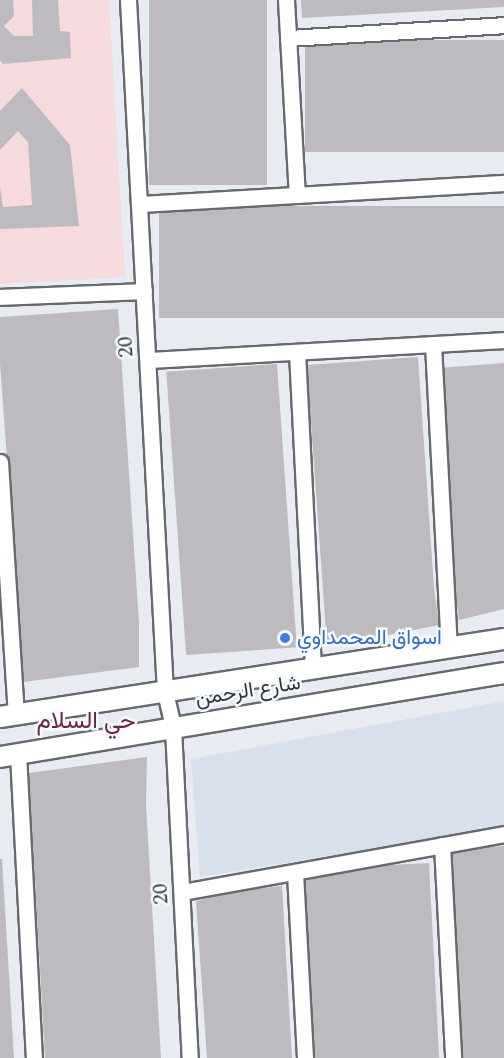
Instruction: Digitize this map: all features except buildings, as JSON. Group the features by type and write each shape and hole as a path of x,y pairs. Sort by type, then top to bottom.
{"street":[{"name":"20","path":"128,0 165,692 173,728 190,1058"},
{"path":"286,0 297,195"},
{"path":"288,38 504,25"},
{"path":"139,204 504,183"},
{"path":"0,297 144,291"},
{"path":"148,360 504,340"},
{"path":"433,344 449,648"},
{"path":"297,352 313,669"},
{"path":"0,462 8,716"},
{"name":"شارع الرحمن","path":"8,716 504,639"},
{"name":"شارع الرحمن","path":"9,755 504,673"},
{"path":"9,755 34,1058"},
{"path":"182,892 504,834"},
{"path":"442,845 453,1058"},
{"path":"295,873 305,1058"}],"shaded area":[{"path":"0,0 109,0 125,277 0,284"},
{"path":"504,701 504,827 200,877 191,759"}],"place":[{"name":"اسواق المحمداوي","path":"285,638"}],"district":[{"name":"حي السلام","path":"86,722"}]}
